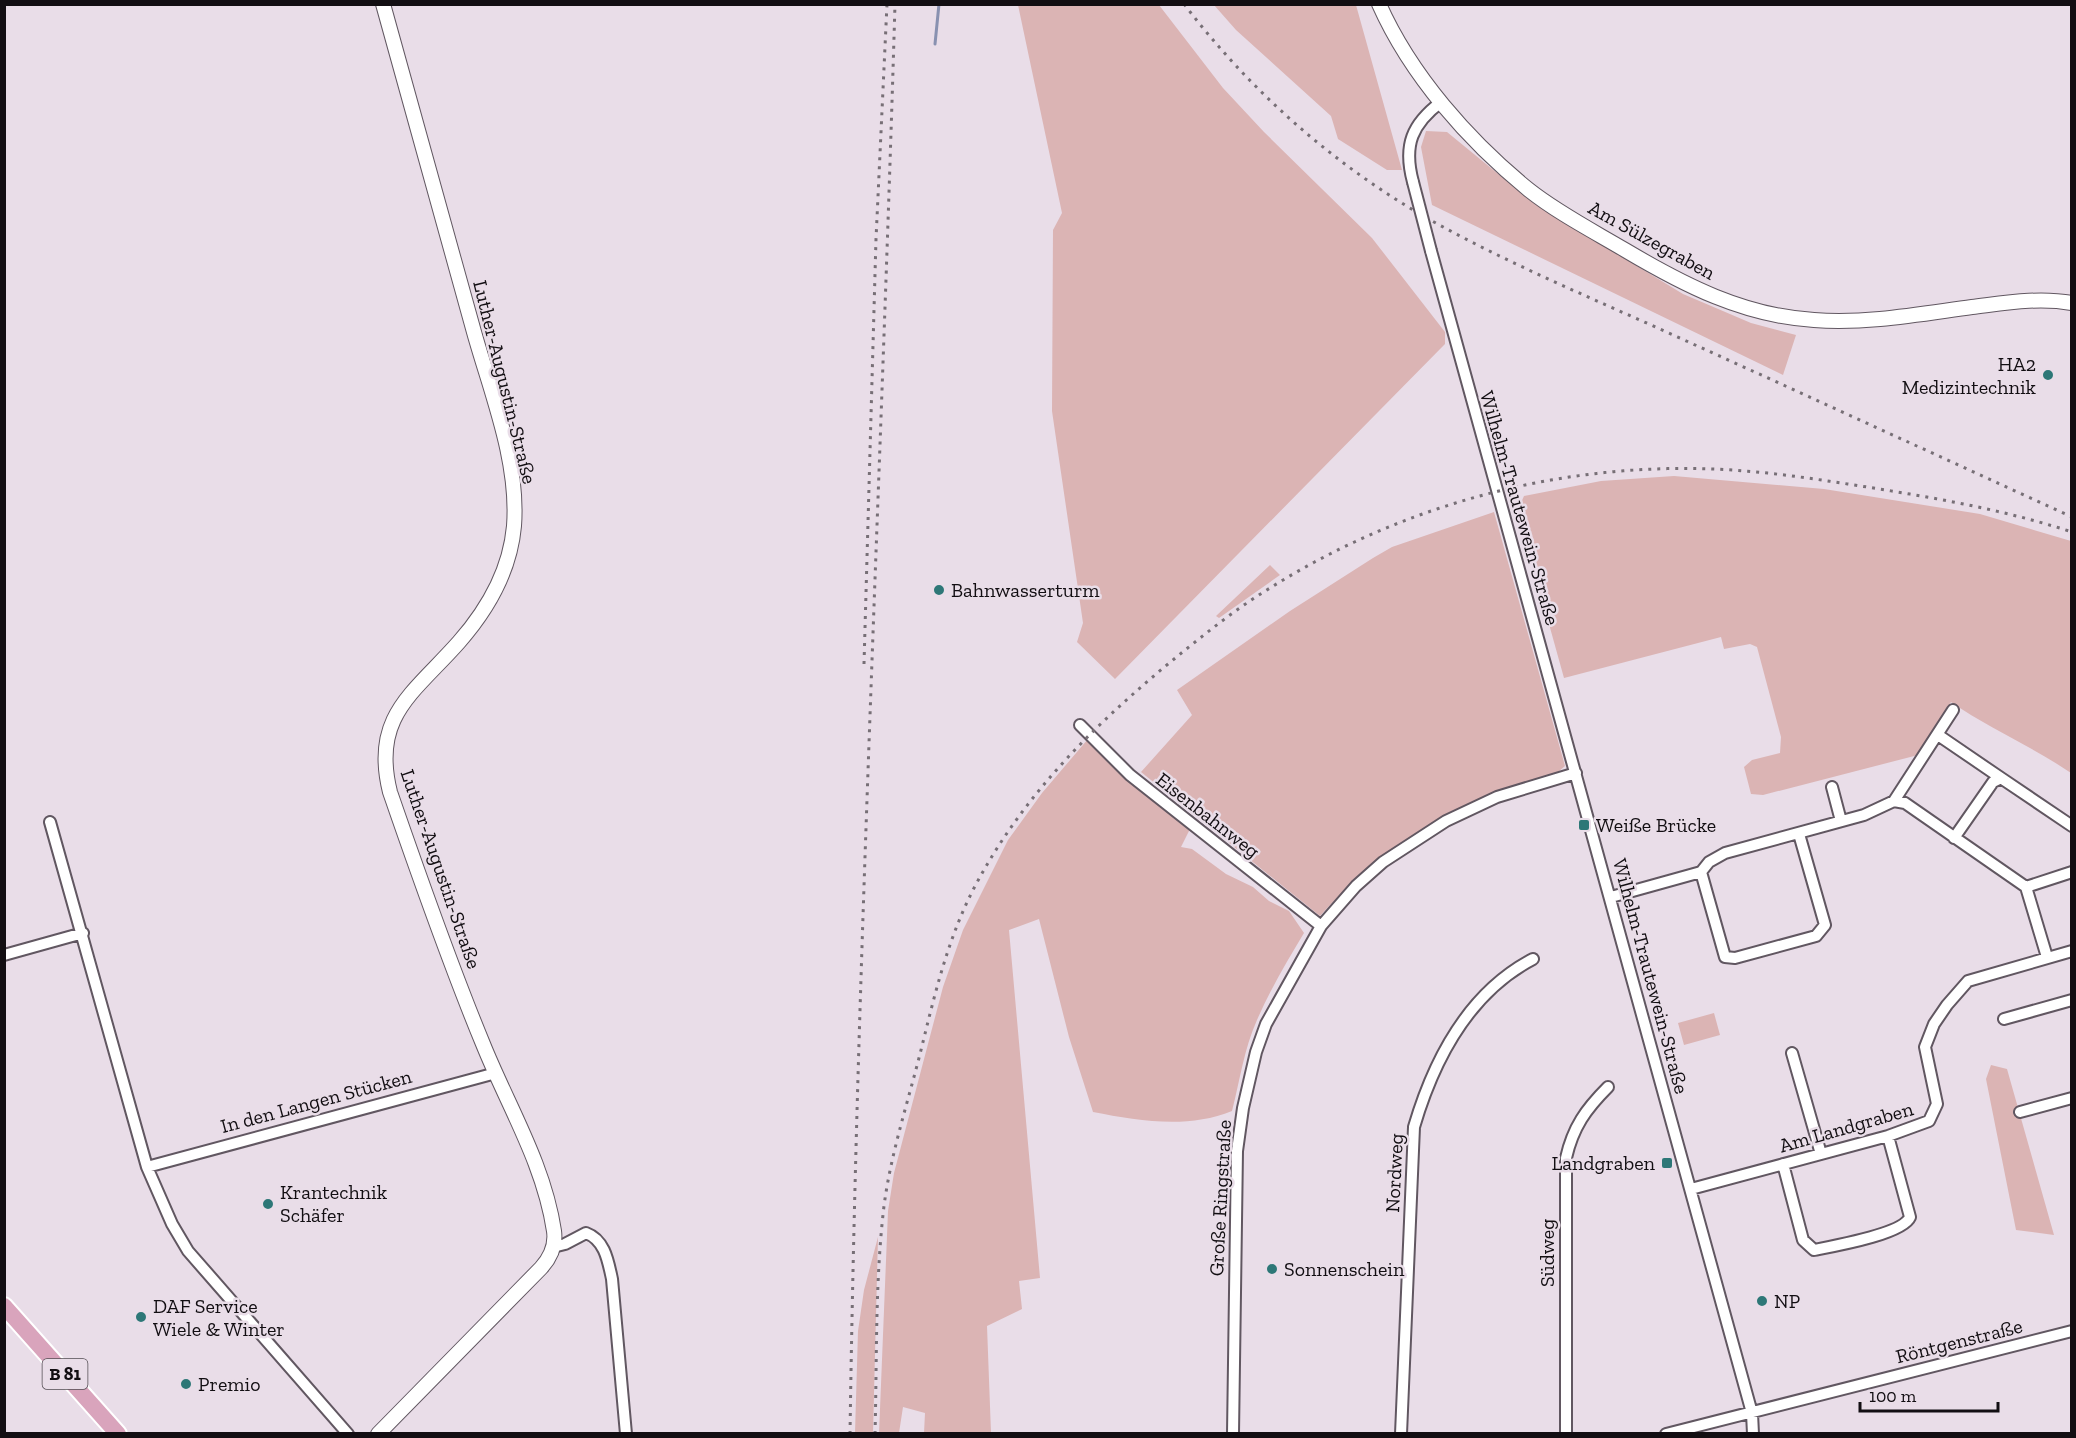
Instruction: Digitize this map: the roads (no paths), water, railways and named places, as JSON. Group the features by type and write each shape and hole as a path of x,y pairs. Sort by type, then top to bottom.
{"main road":[{"name":"B 81","path":"8,1310 118,1434"}],"street":[{"name":"Luther-Augustin-Straße","path":"383,4 503,436 514,510 509,555 492,598 459,642 403,702 390,728 384,763 398,816 472,1016 537,1169 553,1225 553,1247"},
{"name":"Am Sülzegraben","path":"1379,4 1405,52 1442,102 1491,156 1548,203 1670,276 1741,307 1787,317 1842,321 2012,302 2072,303"},
{"name":"Wilhelm-Trautewein-Straße","path":"1442,102 1421,118 1413,135 1409,163 1413,182 1497,497 1611,897 1752,1413 1753,1434"},
{"path":"1611,897 1701,872 1709,862 1725,853 1864,815 1894,801 1953,710"},
{"name":"Eisenbahnweg","path":"1080,725 1130,776 1321,926"},
{"path":"1938,735 2072,826"},
{"name":"Große Ringstraße","path":"1233,1434 1237,1151 1243,1108 1256,1052 1266,1024 1321,926 1356,886 1383,862 1427,832 1497,797 1576,773"},
{"path":"1954,838 1993,782 2001,778"},
{"path":"1832,787 1841,821"},
{"path":"1894,801 1905,804 2026,887 2047,957"},
{"path":"50,822 147,1167 172,1224 188,1251 348,1434"},
{"path":"1701,872 1725,957 1735,958 1816,936 1825,925 1799,834"},
{"path":"2026,887 2072,872"},
{"path":"4,955 83,933"},
{"name":"Am Landgraben","path":"1691,1189 1888,1136 1924,1124 1936,1111 1936,1096 1925,1047 1934,1024 1961,989 1968,981 2072,951"},
{"name":"Nordweg","path":"1401,1434 1414,1126 1426,1086 1443,1050 1460,1026 1486,993 1533,959"},
{"path":"2004,1019 2072,1000"},
{"path":"1792,1053 1821,1154"},
{"name":"In den Langen Stücken","path":"147,1167 496,1073"},
{"name":"Südweg","path":"1566,1434 1566,1158 1571,1136 1580,1118 1608,1087"},
{"path":"2020,1112 2072,1098"},
{"path":"1783,1164 1806,1246 1814,1250 1869,1236 1903,1226 1910,1217 1888,1136"},
{"path":"378,1434 541,1268 553,1247 565,1244 586,1233 594,1236 602,1245 612,1279 626,1434"},
{"name":"Röntgenstraße","path":"1666,1434 2072,1331"}],"waterway":[{"path":"935,44 939,4"}],"railway":[{"path":"864,664 876,239 887,4"},
{"path":"850,1434 858,1076 895,4"},
{"path":"1184,4 1238,68 1298,126 1363,178 1434,222 1529,270 2072,517"},
{"path":"875,1434 879,1263 887,1186 937,986 964,909 1012,825 1059,767 1111,714 1218,624 1270,588 1321,559 1427,512 1483,495 1540,482 1597,473 1655,469 1713,469 1790,476 1970,505 2072,532"}],"place":[{"name":"HA2 Medizintechnik","path":"2048,375"},
{"name":"Bahnwasserturm","path":"939,590"},
{"name":"Weiße Brücke","path":"1584,825"},
{"name":"Landgraben","path":"1667,1163"},
{"name":"Krantechnik Schäfer","path":"268,1204"},
{"name":"Sonnenschein","path":"1272,1269"},
{"name":"NP","path":"1762,1301"},
{"name":"DAF Service Wiele & Winter","path":"141,1317"},
{"name":"Premio","path":"186,1384"}]}
